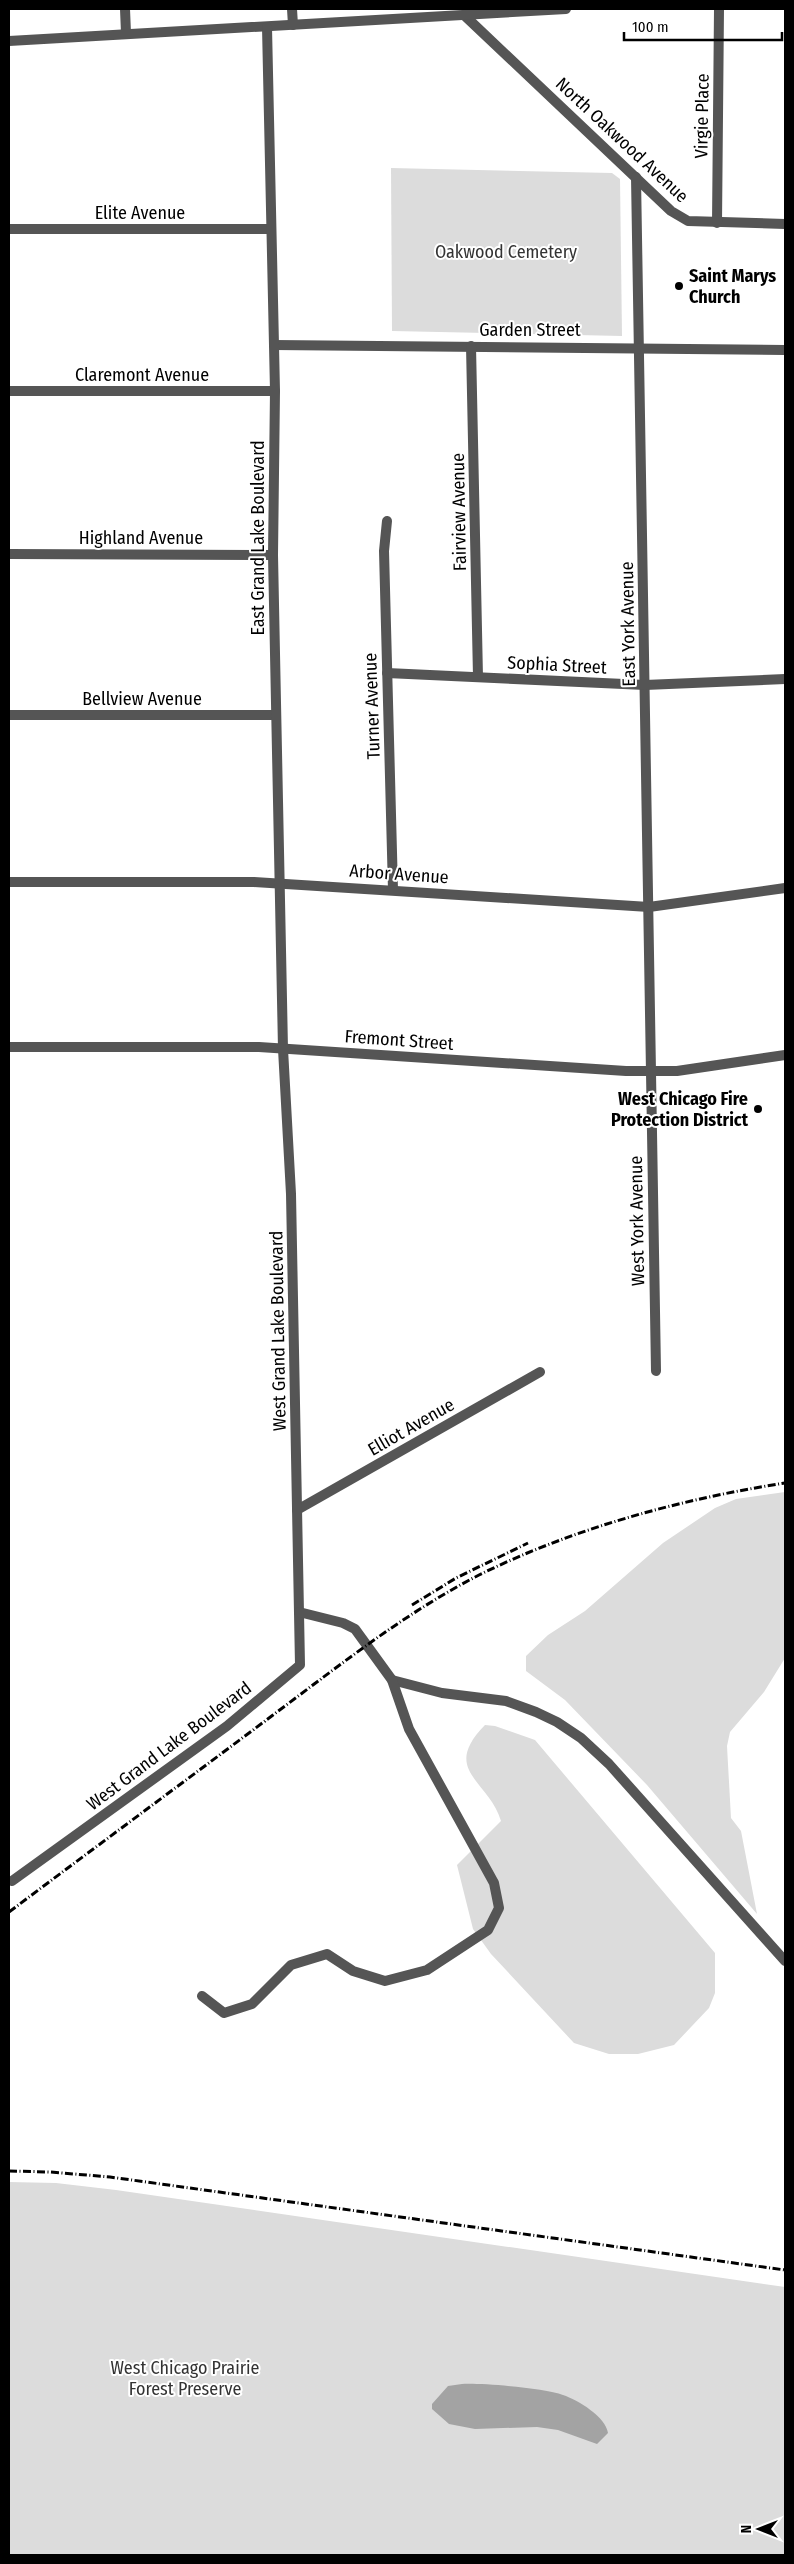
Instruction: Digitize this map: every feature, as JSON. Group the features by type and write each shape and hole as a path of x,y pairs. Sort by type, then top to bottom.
{"street":[{"path":"125,9 126,33"},
{"path":"292,9 293,25"},
{"path":"9,42 126,33 179,33 459,13 566,9"},
{"name":"Virgie Place","path":"716,223 719,9"},
{"name":"North Oakwood Avenue","path":"459,13 662,204 688,221 785,224"},
{"name":"East Grand Lake Boulevard","path":"267,27 275,391 273,555 283,1049"},
{"name":"East York Avenue","path":"636,178 651,1071"},
{"name":"Elite Avenue","path":"9,229 271,229"},
{"name":"Garden Street","path":"274,344 785,350"},
{"name":"Fairview Avenue","path":"471,346 478,677"},
{"name":"Claremont Avenue","path":"9,391 275,391"},
{"name":"Turner Avenue","path":"387,521 384,551 393,890"},
{"name":"Highland Avenue","path":"9,554 273,555"},
{"name":"Sophia Street","path":"387,673 645,685 785,680"},
{"name":"Bellview Avenue","path":"9,715 276,715"},
{"name":"Arbor Avenue","path":"9,882 280,883 648,907 785,888"},
{"name":"Fremont Street","path":"9,1047 283,1049 651,1071 677,1071 785,1055"},
{"name":"West Grand Lake Boulevard","path":"12,1881 227,1726 300,1664 291,1194 283,1049"},
{"name":"West York Avenue","path":"651,1071 656,1371"},
{"name":"Elliot Avenue","path":"297,1510 540,1372"},
{"path":"202,1996 224,2013 252,2004 291,1965 328,1954 353,1971 385,1981 427,1970 488,1930 500,1908 494,1883 410,1729 392,1680 355,1629 330,1619 299,1612"},
{"path":"392,1680 442,1693 506,1701 557,1722 581,1738 609,1764 785,1961"}],"green space":[{"name":"Oakwood Cemetery","path":"391,168 612,173 620,179 622,336 392,331"},
{"path":"785,1492 785,1658 764,1692 730,1732 727,1746 731,1818 741,1831 757,1914 647,1785 565,1700 526,1671 526,1656 548,1635 585,1611 663,1543 715,1508 736,1499"},
{"path":"485,1725 495,1726 535,1740 715,1953 715,1993 709,2008 674,2045 638,2054 609,2054 574,2043 491,1954 473,1929 457,1865 501,1821 495,1807 467,1765 467,1754 472,1741"},
{"name":"West Chicago Prairie Forest Preserve","path":"9,2182 56,2183 116,2190 785,2287 785,2555 9,2555"}],"shaded area":[{"path":"484,2384 542,2390 563,2395 583,2405 597,2415 608,2433 597,2444 558,2430 537,2427 475,2429 449,2424 432,2409 432,2404 448,2386"}],"railway":[{"path":"9,1912 348,1659 425,1606 479,1575 552,1543 629,1517 707,1498 785,1483"},
{"path":"412,1605 456,1578 528,1543"},
{"path":"9,2171 110,2177 785,2270"}],"place":[{"name":"Saint Marys Church","path":"679,286"},
{"name":"West Chicago Fire Protection District","path":"758,1109"}]}
